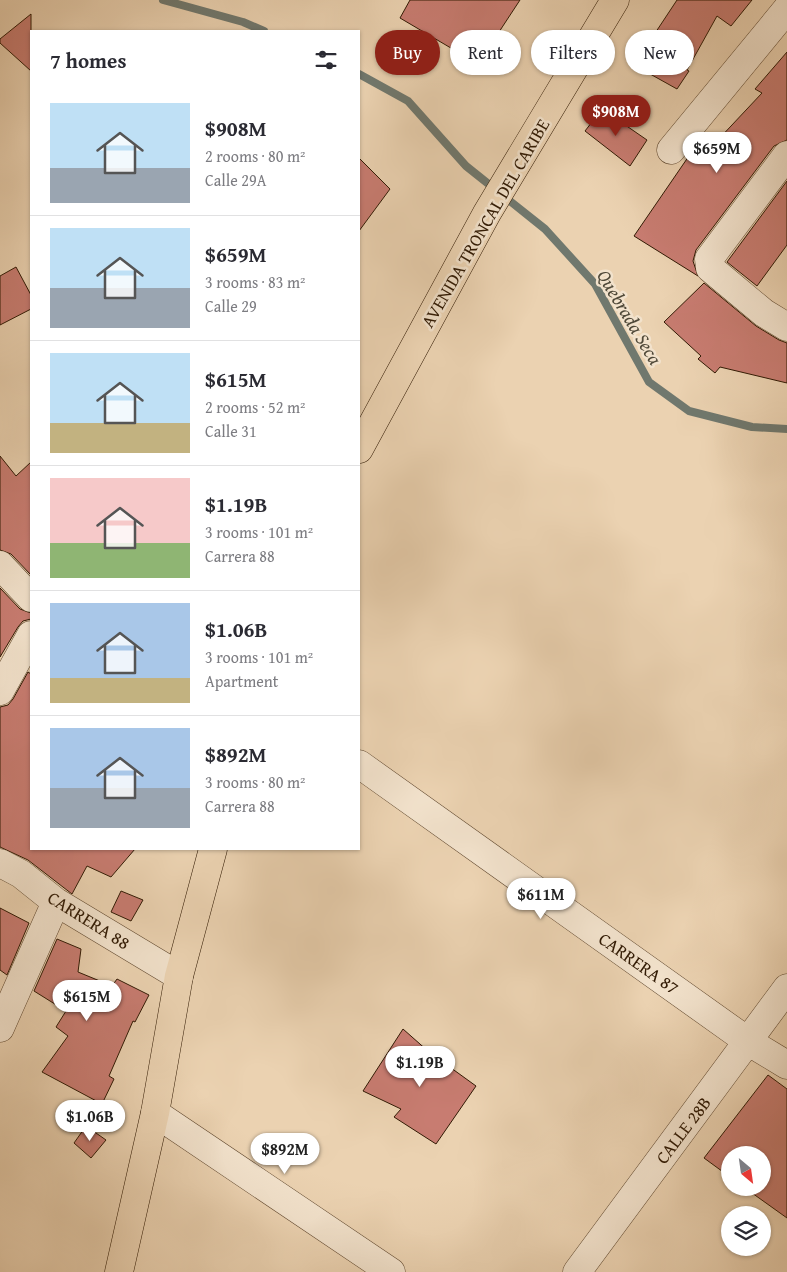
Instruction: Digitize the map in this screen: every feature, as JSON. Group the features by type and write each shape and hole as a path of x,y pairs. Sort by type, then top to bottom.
{"highway":[{"name":"AVENIDA TRONCAL DEL CARIBE","path":"360,447 487,213 615,0"},
{"path":"119,1272 155,1113 179,976 213,850"}],"street":[{"path":"671,150 787,9"},
{"path":"787,155 709,259 710,268 764,313 787,327"},
{"path":"0,565 30,597"},
{"path":"0,691 30,637"},
{"name":"CARRERA 87","path":"360,765 749,1042 787,1065"},
{"name":"CARRERA 88","path":"0,863 21,874 56,902 179,976"},
{"path":"0,1028 56,902"},
{"name":"CALLE 28B","path":"577,1272 749,1042 787,988"},
{"path":"155,1113 391,1272"}],"building":[{"path":"410,0 520,0 500,30 450,30 450,47 440,42 440,30 420,30 400,18"},
{"path":"677,0 752,0 731,26 717,16 694,57 694,30 657,30"},
{"path":"31,14 30,70 0,43 0,39"},
{"path":"787,52 787,140 774,146 696,250 693,261 698,276 634,236 704,134 716,142 762,93 755,89"},
{"path":"652,75 686,75 677,89"},
{"path":"602,109 647,140 630,166 585,131"},
{"path":"360,159 390,189 360,230"},
{"path":"787,181 787,245 757,286 727,262"},
{"path":"16,267 30,293 30,310 0,325 0,276"},
{"path":"704,283 756,326 787,343 787,383 720,367 715,373 698,359 701,356 664,322"},
{"path":"0,456 16,476 30,463 30,574 11,554 0,550"},
{"path":"0,588 20,609 30,613 30,619 23,621 18,627 0,657"},
{"path":"28,672 30,673 30,850 134,850 111,877 87,866 72,894 28,860 0,847 0,707 8,705"},
{"path":"121,891 143,900 131,921 111,912"},
{"path":"0,908 29,923 7,975 0,970"},
{"path":"57,939 81,949 78,972 112,986 117,979 149,995 135,1022 133,1021 109,1076 114,1079 102,1104 42,1072 68,1036 56,1027 66,1011 34,991"},
{"path":"403,1029 429,1052 476,1086 436,1144 394,1117 401,1109 363,1091"},
{"path":"768,1075 787,1089 787,1218 756,1196 771,1196 771,1146 721,1146 721,1170 704,1158"},
{"path":"86,1126 106,1140 91,1158 74,1143"}],"waterway":[{"name":"Quebrada Seca","path":"163,0 243,22 262,30"},
{"name":"Quebrada Seca","path":"360,75 408,101 466,166 545,229 595,284 649,382 689,411 752,427 787,429"}]}
